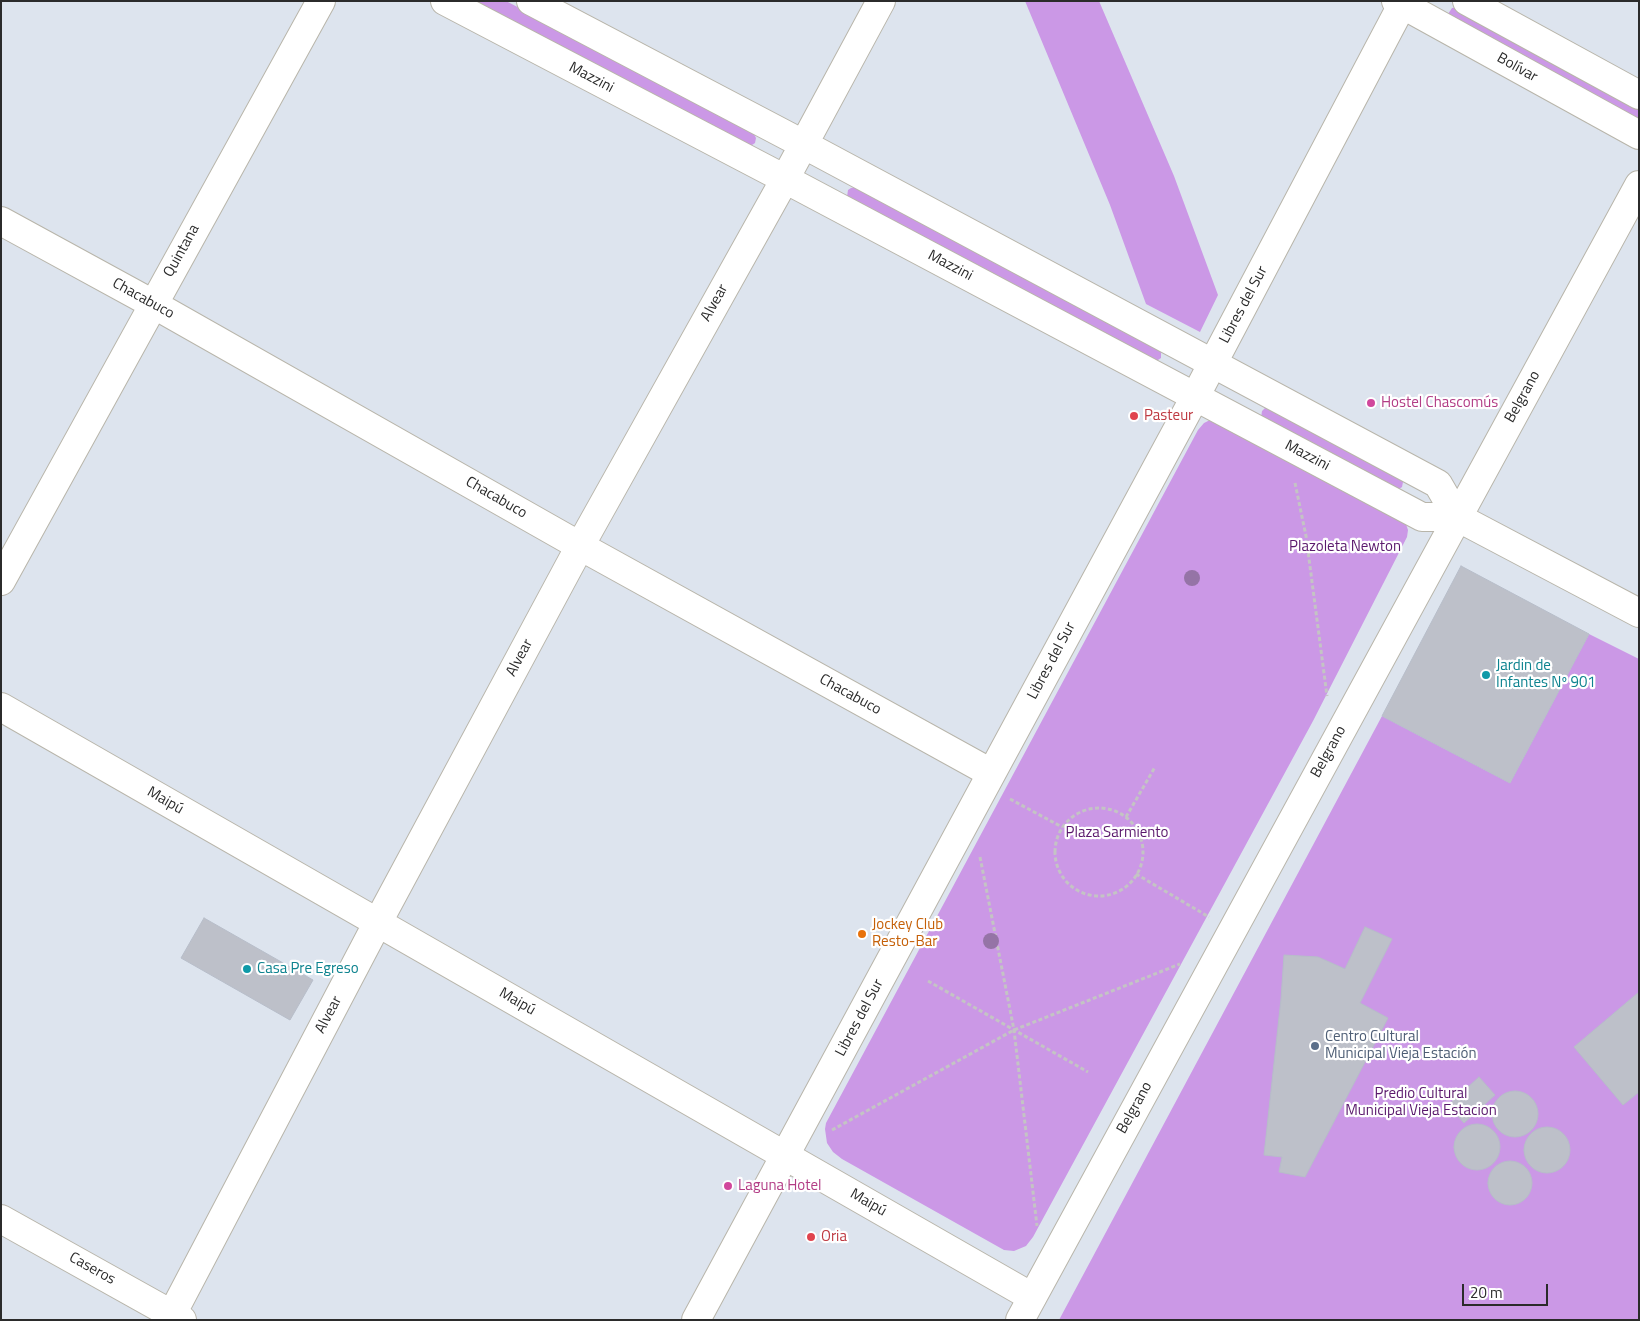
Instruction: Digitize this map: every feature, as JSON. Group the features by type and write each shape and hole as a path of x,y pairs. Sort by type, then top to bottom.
{"street":[{"name":"Quintana","path":"1,581 321,1"},
{"name":"Mazzini","path":"445,1 1422,517 1457,517 1639,613"},
{"path":"531,1 803,144 1438,484 1457,517"},
{"name":"Alvear","path":"174,1318 378,922 580,546 785,179 881,1"},
{"path":"1467,1 1639,95"},
{"name":"Bolívar","path":"1401,2 1639,135"},
{"name":"Libres del Sur","path":"696,1320 1195,397 1401,2"},
{"name":"Belgrano","path":"1026,1308 1639,185"},
{"name":"Chacabuco","path":"1,221 153,304 988,779"},
{"name":"Maipú","path":"1,707 786,1156 1026,1308"},
{"name":"Caseros","path":"1,1218 174,1318"}],"path":[{"path":"1288,446 1306,536 1334,744"},
{"path":"1126,817 1155,767"},
{"path":"988,779 1062,828"},
{"path":"1099,808 1114,810 1126,817 1136,828 1142,841 1143,855 1140,870 1132,882 1121,891 1107,896 1093,896 1079,892 1066,882 1058,870 1054,856 1056,841 1062,828 1072,817 1085,810 1099,808"},
{"path":"971,811 1014,1030 1037,1227"},
{"path":"1136,874 1227,939"},
{"path":"828,1132 1014,1030 1227,939"},
{"path":"928,981 1088,1072"}],"green space":[{"path":"468,1 506,1 752,130 756,138 755,143 749,147"},
{"path":"1025,1 1099,1 1174,176 1218,295 1200,332 1146,304 1110,205"},
{"path":"1459,7 1639,104 1639,125 1448,14 1452,8"},
{"path":"858,187 1161,349 1161,358 1155,362 847,197 848,190"},
{"path":"1272,407 1402,477 1402,487 1399,489 1261,418 1262,411 1265,408"},
{"name":"Plaza Sarmiento","path":"1210,420 1406,524 1408,530 1407,537 1313,721 1033,1237 1026,1246 1014,1251 1004,1250 842,1159 833,1152 827,1143 826,1123 1198,430 1204,423"},
{"name":"Predio Cultural Municipal Vieja Estacion","path":"1589,634 1639,659 1639,1320 1059,1320 1382,716 1510,783"}],"building":[{"name":"Jardin de Infantes Nº 901","path":"1461,566 1589,634 1510,783 1382,716"},
{"name":"Casa Pre Egreso","path":"204,918 313,980 290,1020 181,958"},
{"path":"1365,927 1392,939 1360,1003 1388,1018 1305,1177 1279,1172 1282,1157 1264,1155 1284,955 1318,957 1345,969"},
{"path":"1639,992 1639,1092 1623,1105 1574,1047"},
{"path":"1479,1077 1495,1095 1464,1123 1448,1105"},
{"path":"1515,1091 1528,1095 1534,1101 1538,1114 1534,1127 1528,1133 1515,1137 1502,1133 1496,1127 1492,1114 1496,1101 1502,1095"},
{"path":"1477,1124 1490,1128 1496,1134 1500,1147 1496,1160 1490,1166 1477,1170 1464,1166 1458,1160 1454,1147 1458,1134 1464,1128"},
{"path":"1542,1127 1552,1127 1564,1133 1569,1141 1569,1159 1564,1167 1556,1172 1542,1173 1534,1170 1527,1163 1524,1155 1524,1145 1527,1137 1534,1130"},
{"path":"1514,1161 1526,1167 1531,1175 1531,1191 1526,1199 1518,1204 1506,1205 1494,1199 1489,1191 1488,1179 1494,1167 1502,1162"}],"place":[{"name":"Hostel Chascomús","path":"1371,403"},
{"name":"Pasteur","path":"1134,416"},
{"name":"Jardin de Infantes Nº 901","path":"1486,675"},
{"name":"Jockey Club Resto-Bar","path":"862,934"},
{"name":"Casa Pre Egreso","path":"247,969"},
{"name":"Centro Cultural Municipal Vieja Estación","path":"1315,1046"},
{"name":"Laguna Hotel","path":"728,1186"},
{"name":"Oria","path":"811,1237"}],"park label":[{"name":"Plazoleta Newton","path":"1345,547"}]}
